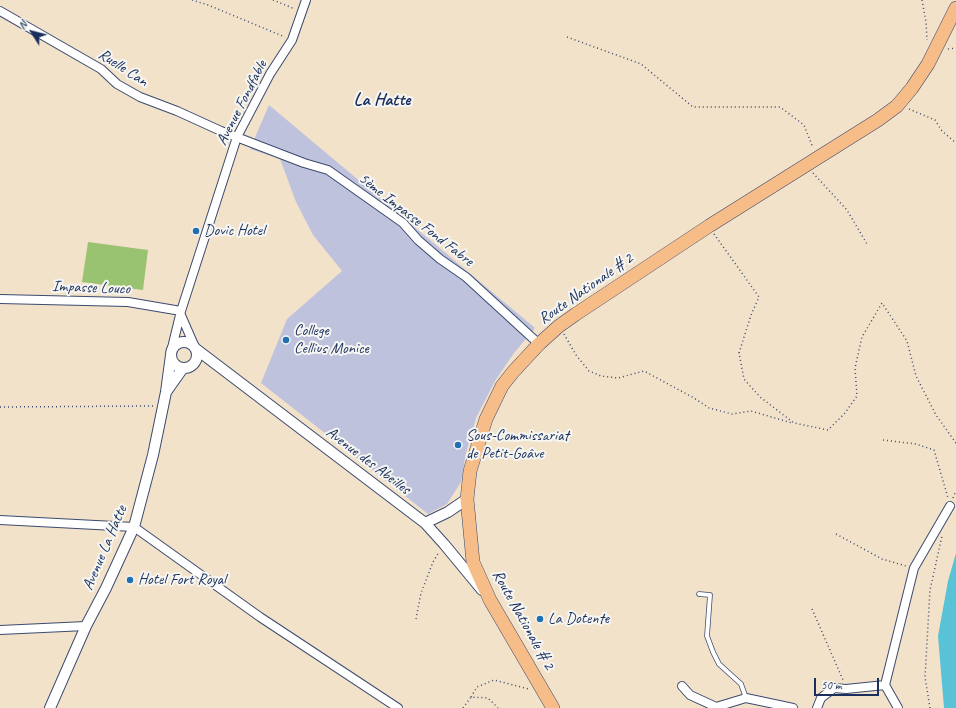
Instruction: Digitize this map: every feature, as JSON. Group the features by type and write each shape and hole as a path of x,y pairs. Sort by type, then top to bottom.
{"main road":[{"name":"Route Nationale # 2","path":"553,708 487,596 473,562 467,499 470,471 486,419 502,386 539,344 559,326 709,226 806,166 897,106 912,88 928,64 956,8"}],"street":[{"name":"Avenue Fondfable","path":"171,354 181,312 237,137 270,74 292,40 306,0"},
{"name":"Ruelle Can","path":"0,11 101,69 117,84 140,97 237,137"},
{"name":"5ème Impasse Fond Fabre","path":"237,137 304,163 328,170 403,223 418,240 466,277 539,344"},
{"name":"Impasse Louco","path":"0,299 128,302 181,312"},
{"path":"181,312 195,347 197,358 187,367"},
{"path":"195,347 190,342 181,342 174,345 171,359 176,365 187,367 216,364"},
{"name":"Avenue des Abeilles","path":"195,347 425,523 487,596"},
{"name":"Avenue La Hatte","path":"50,708 86,626 106,588 134,527 153,455 166,392 171,354"},
{"name":"Avenue La Hatte","path":"166,392 187,367"},
{"path":"425,523 448,512 467,499"},
{"path":"898,708 885,685 914,568 950,506"},
{"path":"0,520 134,527 260,617 398,708"},
{"path":"0,630 86,626"},
{"path":"817,708 821,698 834,688 846,689 885,685"},
{"path":"682,686 690,695 716,707 746,698 792,708"}],"lane":[{"path":"699,594 710,595 707,636 713,652 719,664 742,684 746,698"}],"path":[{"path":"192,0 208,5 292,40"},
{"path":"273,0 302,11"},
{"path":"922,0 926,22 927,43"},
{"path":"567,37 641,64 692,107 780,108 804,125 818,158"},
{"path":"897,106 917,112 935,120 942,130 956,143"},
{"path":"806,166 847,210 867,244"},
{"path":"709,226 759,297 751,315 739,353 744,379 760,397 794,423"},
{"path":"559,326 576,355 589,371 601,376 618,378 644,371 694,398 709,408 732,414 751,411 794,423 828,430 845,413 857,396 855,368 862,337 882,303 907,341 916,376 936,414 956,443"},
{"path":"0,407 163,406"},
{"path":"883,440 916,444 934,450 950,506"},
{"path":"836,534 882,560 914,568"},
{"path":"930,708 925,677 930,590 942,536"},
{"path":"416,619 423,587 433,562 444,544"},
{"path":"812,608 846,689"},
{"path":"463,708 477,688 494,680 544,692"},
{"path":"471,697 488,698 498,708"}],"shaded area":[{"path":"269,105 535,328 514,353 495,381 476,418 466,453 461,482 447,504 428,514 261,383 287,319 342,271 313,235 296,202 280,159 250,149"}],"green space":[{"path":"88,242 148,250 143,290 82,282"}],"water":[{"path":"956,553 956,708 944,708 938,636 948,581"}],"place":[{"name":"Dovic Hotel","path":"196,231"},
{"name":"College Cellius Monice","path":"286,340"},
{"name":"Sous-Commissariat de Petit-Goâve","path":"458,445"},
{"name":"Hotel Fort Royal","path":"130,580"},
{"name":"La Dotente","path":"540,619"}],"district":[{"name":"La Hatte","path":"382,100"}]}
